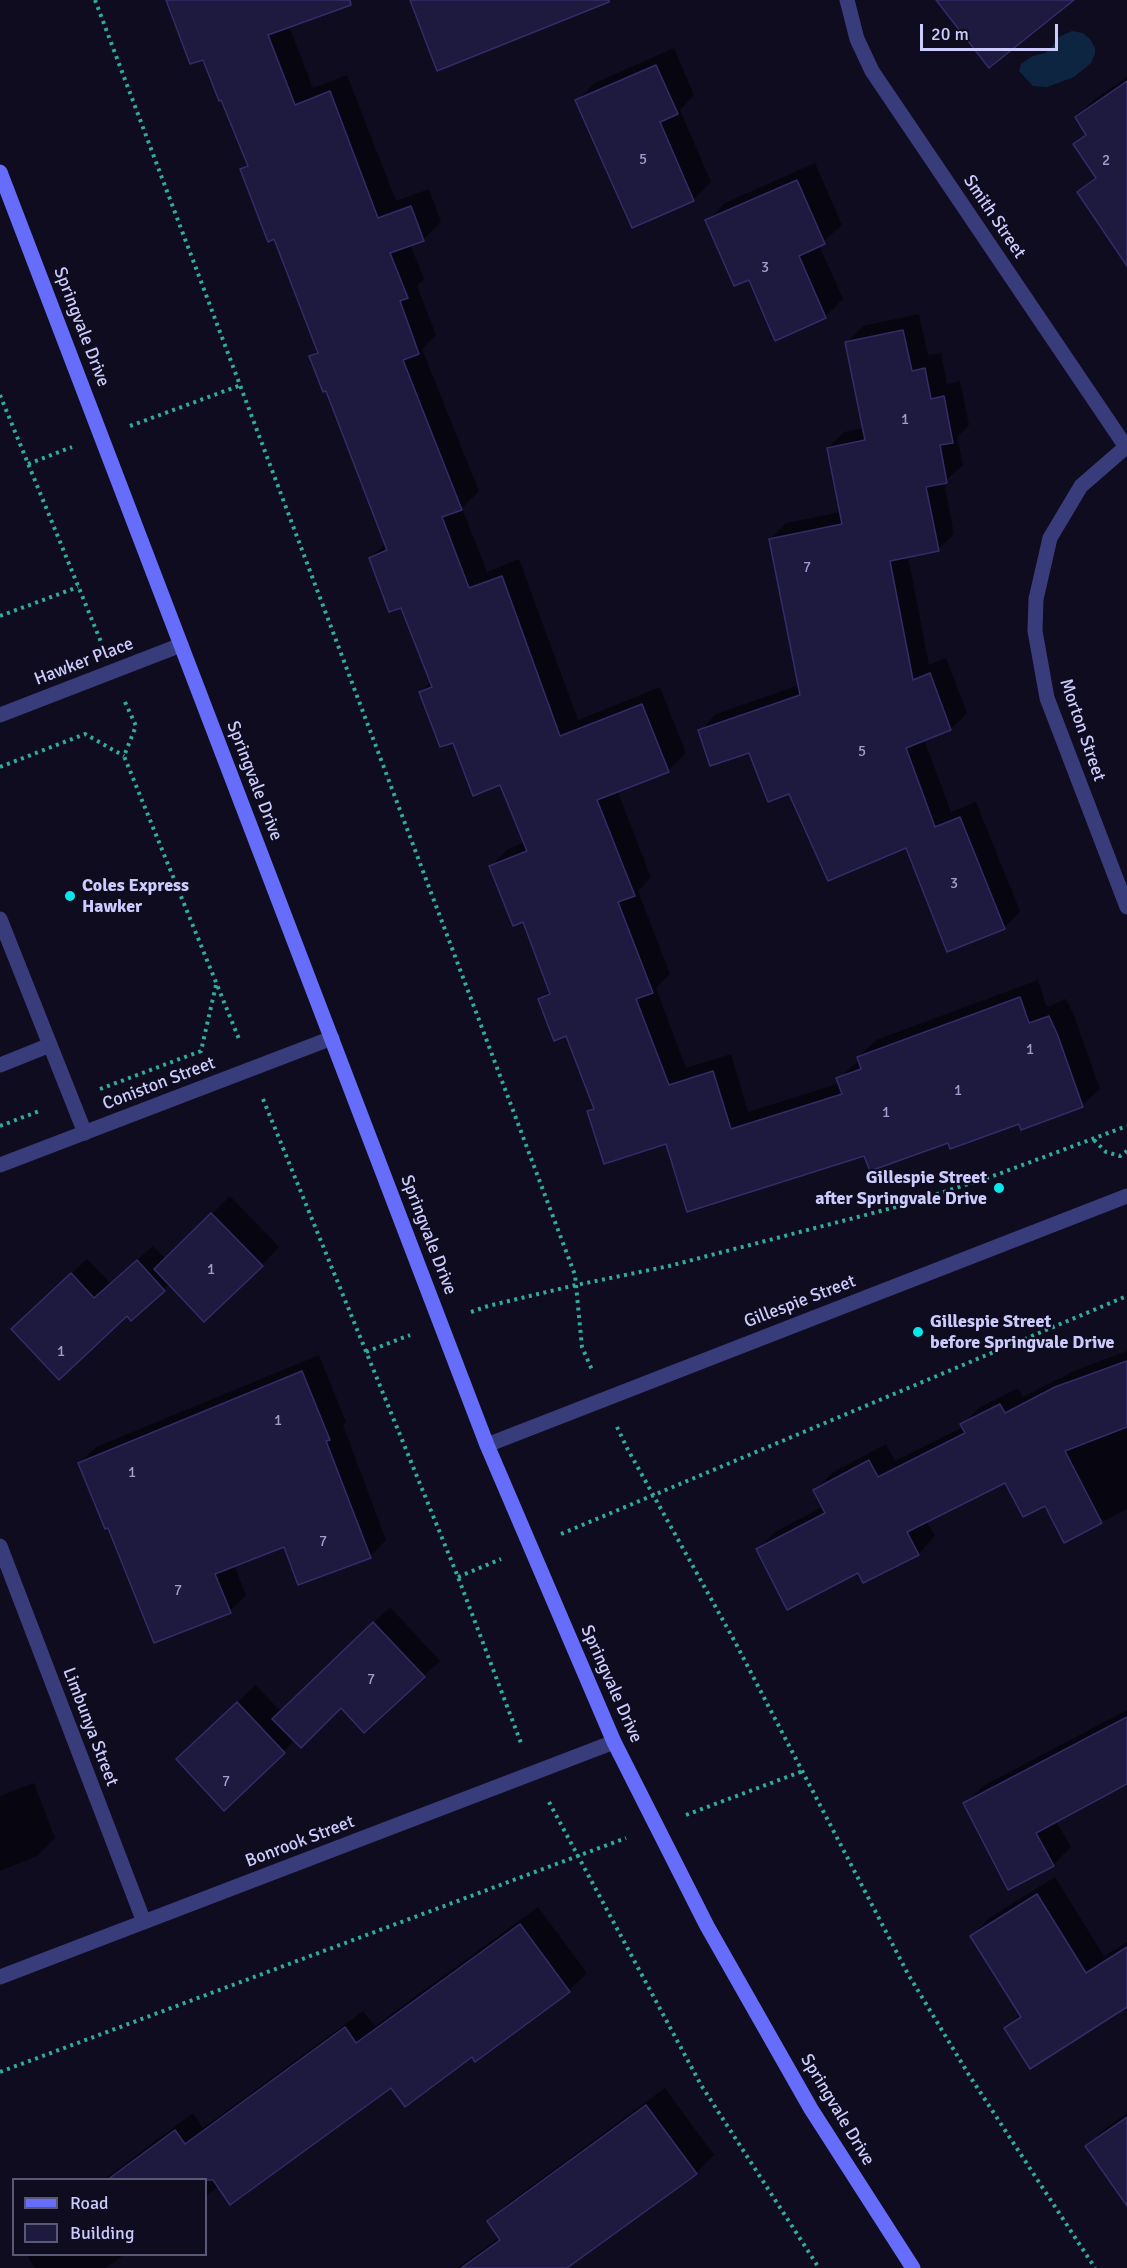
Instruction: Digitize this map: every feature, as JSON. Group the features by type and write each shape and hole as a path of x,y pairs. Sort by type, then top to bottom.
{"main road":[{"name":"Springvale Drive","path":"0,171 487,1445 614,1742 707,1926 811,2109 913,2268"}],"street":[{"name":"Smith Street","path":"847,0 857,39 872,71 1126,447"},
{"name":"Morton Street","path":"1126,447 1081,486 1050,538 1036,599 1035,631 1047,698 1127,907"},
{"name":"Hawker Place","path":"0,715 181,645"},
{"path":"0,920 85,1133"},
{"name":"Coniston Street","path":"0,1165 332,1038"},
{"path":"0,1065 50,1045"},
{"name":"Gillespie Street","path":"487,1445 1127,1196"},
{"name":"Limbunya Street","path":"0,1546 144,1922"},
{"name":"Bonrook Street","path":"0,1977 614,1742"}],"path":[{"path":"95,0 575,1275 582,1347"},
{"path":"28,464 241,385"},
{"path":"0,616 78,587"},
{"path":"0,767 85,734 124,756"},
{"path":"0,1126 201,1051 216,984"},
{"path":"488,1306 669,1266 889,1209 993,1176 1127,1126"},
{"path":"1094,1140 1106,1152 1120,1156 1127,1151"},
{"path":"458,1577 1127,1296"},
{"path":"627,1448 734,1640 908,1974 969,2075 1095,2268"},
{"path":"0,2072 803,1771"},
{"path":"555,1815 701,2085 819,2268"}],"water":[{"path":"1072,31 1083,33 1090,39 1095,48 1091,63 1074,77 1047,87 1033,86 1019,71 1021,64 1033,56 1045,53 1059,37"}],"building":[{"path":"166,0 350,0 351,5 268,35 295,105 330,91 378,218 411,206 424,241 390,253 408,298 400,301 419,354 403,360 462,510 442,517 469,588 502,576 560,736 642,704 669,772 597,800 635,896 618,902 653,993 636,999 669,1085 713,1071 731,1129 842,1094 836,1078 861,1069 857,1057 1020,997 1029,1023 1049,1016 1083,1107 1021,1130 1019,1124 950,1149 948,1143 870,1171 864,1156 687,1212 666,1144 604,1164 587,1111 594,1109 566,1036 554,1041 538,999 550,994 523,922 513,926 489,866 527,851 500,785 473,796 453,743 440,747 419,692 432,687 401,608 389,612 369,558 387,550 326,391 323,392 309,356 318,353 274,239 268,242 240,169 248,166 221,100 219,101 203,60 190,64"},
{"path":"410,0 609,0 609,2 437,71"},
{"path":"936,0 1074,0 989,68"},
{"path":"656,65 678,114 660,122 694,201 632,228 575,100"},
{"path":"1127,81 1127,266 1077,192 1096,178 1073,144 1086,135 1075,117"},
{"path":"797,180 825,244 799,256 826,318 775,341 749,280 734,286 705,220"},
{"path":"903,330 912,371 925,368 931,399 944,396 953,443 940,445 947,483 926,487 939,551 890,561 913,680 930,673 951,730 906,748 935,827 960,817 1005,929 947,952 906,848 828,881 789,794 768,802 749,753 710,766 698,730 800,695 769,539 842,524 827,448 865,440 845,342"},
{"path":"211,1213 263,1266 204,1322 154,1269"},
{"path":"137,1260 165,1291 131,1321 127,1316 59,1380 11,1329 71,1273 94,1298"},
{"path":"1127,1361 1127,1427 1065,1451 1102,1523 1064,1543 1045,1506 1023,1517 1005,1483 907,1532 919,1555 863,1583 858,1573 787,1610 756,1549 825,1513 813,1490 869,1460 878,1477 965,1433 960,1424 1000,1404 1005,1413 1055,1387"},
{"path":"302,1371 330,1440 326,1441 371,1558 298,1585 284,1547 215,1574 231,1613 154,1643 108,1528 105,1529 78,1463"},
{"path":"373,1622 425,1677 364,1733 341,1708 301,1748 272,1719"},
{"path":"237,1702 285,1753 224,1811 176,1759"},
{"path":"1127,1717 1127,1784 1036,1833 1054,1866 1008,1890 963,1803"},
{"path":"1037,1894 1086,1973 1127,1947 1127,2007 1030,2069 1004,2028 1021,2017 970,1936"},
{"path":"520,1924 570,1992 475,2062 472,2057 405,2107 391,2088 230,2205 213,2180 207,2180 207,2178 110,2178 175,2130 185,2144 345,2027 356,2043"},
{"path":"646,2105 697,2174 567,2268 461,2268 500,2240 487,2221"},
{"path":"1127,2117 1127,2206 1085,2146"}],"place":[{"name":"Coles Express Hawker","path":"70,896"},
{"name":"Gillespie Street after Springvale Drive","path":"999,1188"},
{"name":"Gillespie Street before Springvale Drive","path":"918,1332"}]}
